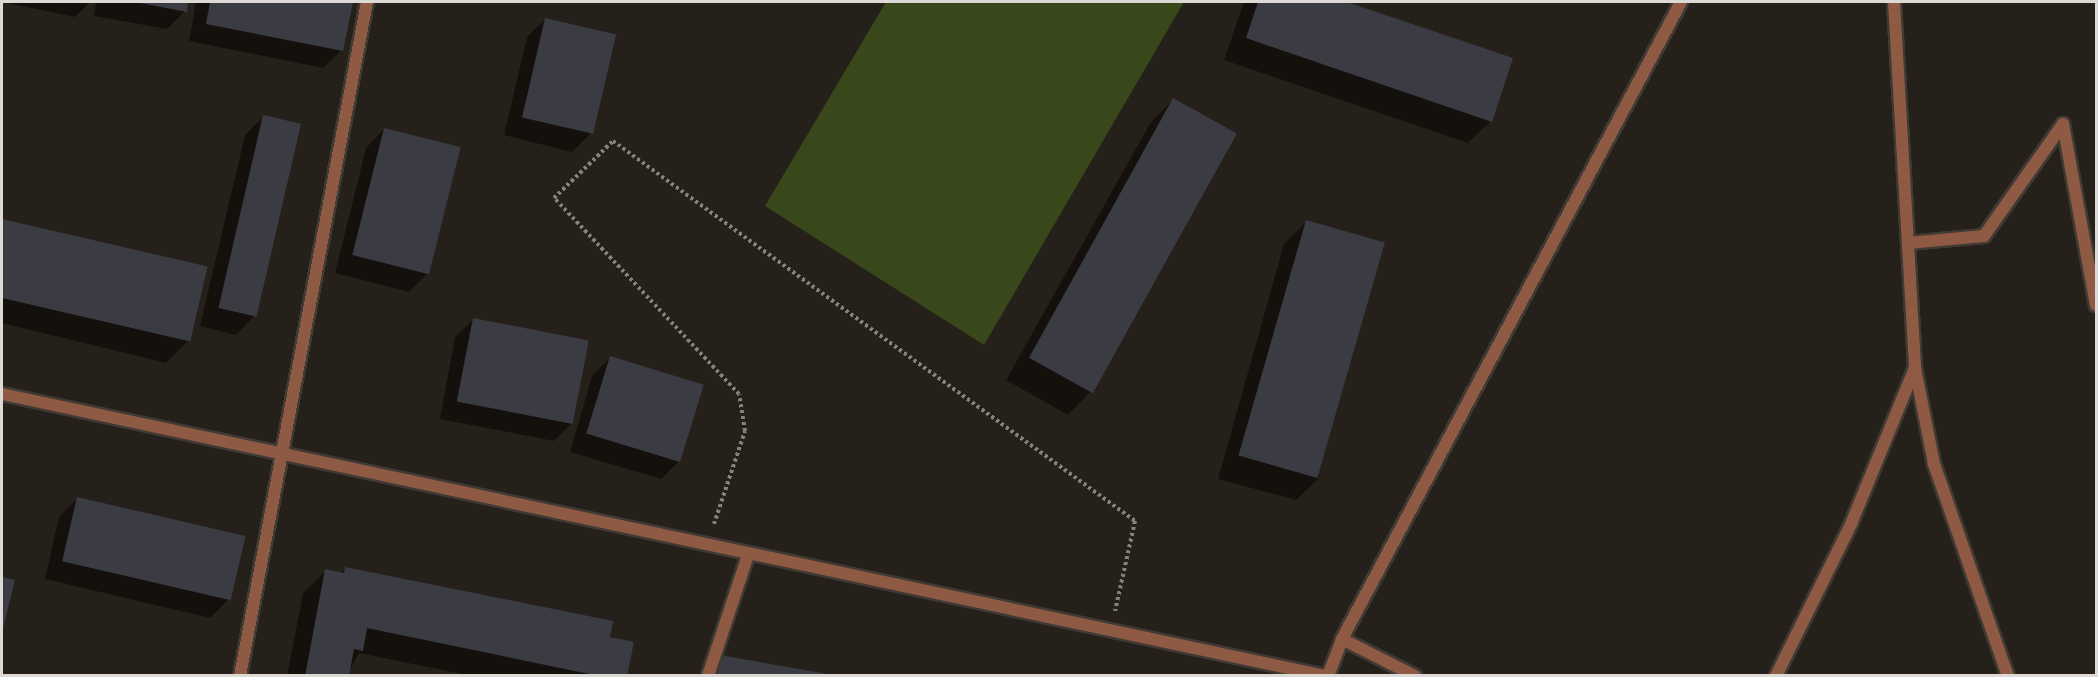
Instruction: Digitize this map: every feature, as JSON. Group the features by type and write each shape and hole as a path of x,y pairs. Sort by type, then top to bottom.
{"street":[{"path":"240,675 367,2"},
{"path":"2,394 281,450 748,555 1326,675 1342,639 1681,2"},
{"path":"1894,2 1915,368 1934,464 2008,675"},
{"path":"1908,243 1984,236 2063,124 2097,305"},
{"path":"1776,675 1851,524 1915,368"},
{"path":"708,675 748,555"},
{"path":"1342,639 1415,675"}],"path":[{"path":"707,545 745,431 744,405 554,198 613,141 1135,521 1111,629"}],"green space":[{"path":"886,2 1184,2 984,345 765,206"}],"building":[{"path":"135,2 188,2 187,12"},
{"path":"210,2 353,2 343,51 206,24"},
{"path":"1258,2 1347,2 1513,58 1492,122 1246,38"},
{"path":"545,18 616,34 593,134 522,117"},
{"path":"1173,98 1237,133 1093,393 1029,358"},
{"path":"263,115 301,124 256,317 218,308"},
{"path":"384,128 461,147 429,274 352,255"},
{"path":"2,219 208,266 190,341 2,298"},
{"path":"1306,220 1385,243 1317,478 1238,456"},
{"path":"473,318 589,341 573,424 457,401"},
{"path":"610,356 704,385 680,462 586,433"},
{"path":"77,497 246,536 231,600 62,561"},
{"path":"345,567 613,621 610,637 634,642 627,676 599,676 367,628 363,651 354,649 349,676 305,676 325,569 344,573"},
{"path":"2,577 15,580 2,632"},
{"path":"720,655 827,674 827,676 715,676"}]}
